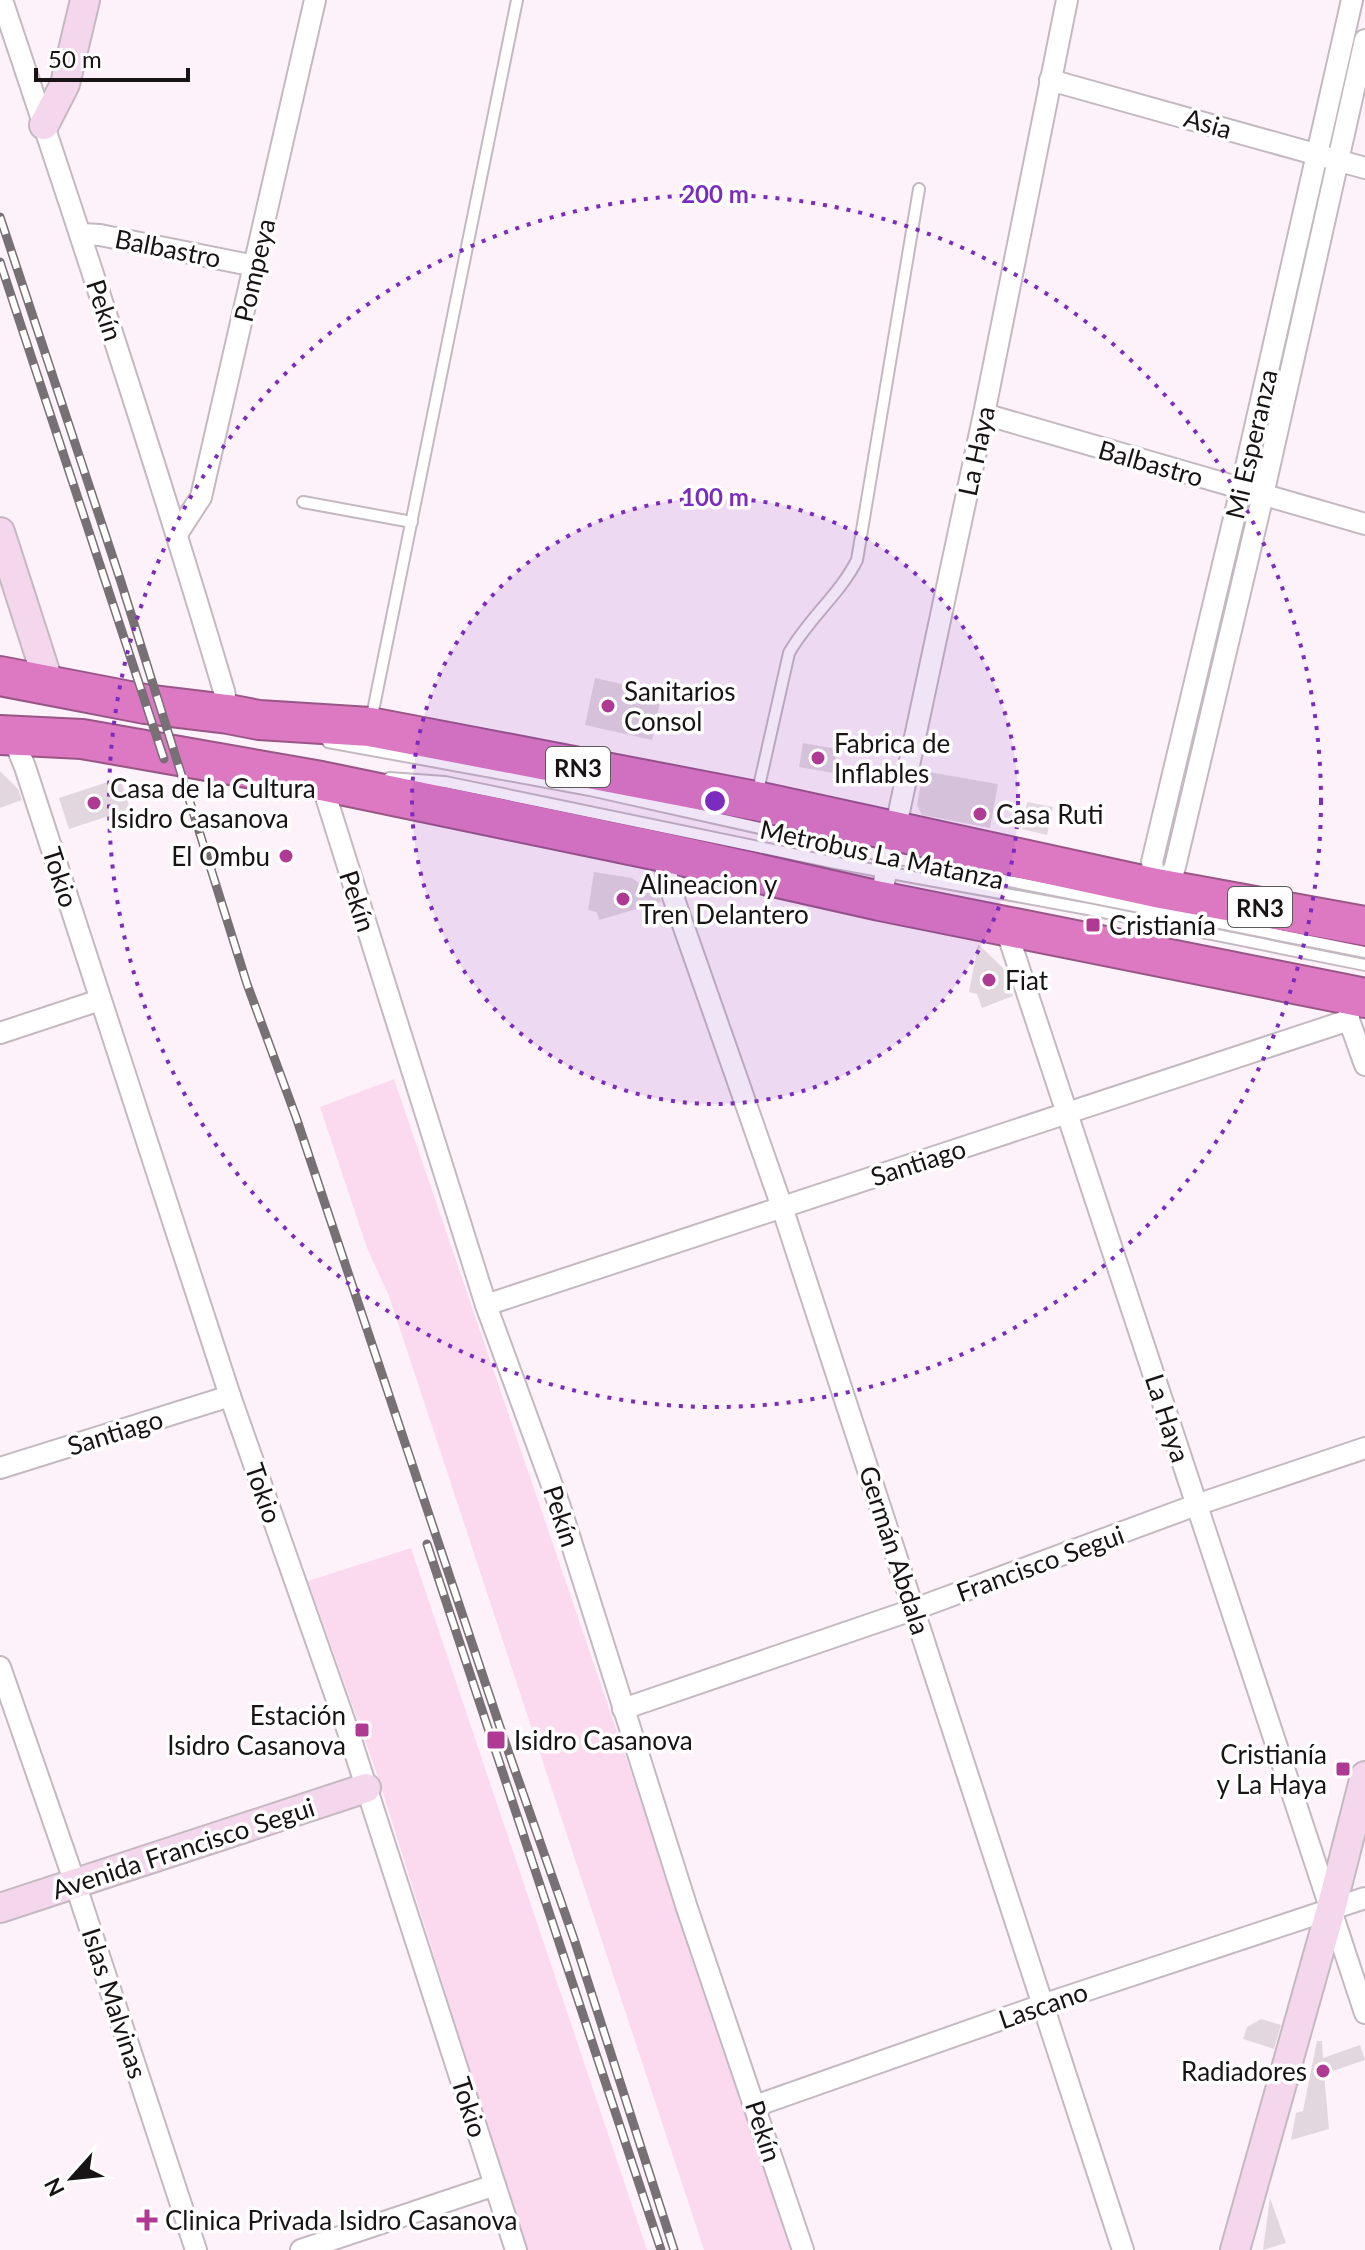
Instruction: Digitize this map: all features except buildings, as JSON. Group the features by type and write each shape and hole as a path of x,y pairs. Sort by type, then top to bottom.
{"highway":[{"name":"RN3","path":"0,676 145,704 243,717 370,727 756,801 1005,926 1149,918 1365,926"},
{"name":"RN3","path":"4,730 82,739 321,781 663,852 887,865 1149,918 1357,994"}],"street":[{"name":"Pekín","path":"2,0 81,234 224,691 243,717"},
{"path":"44,125 65,84 85,0"},
{"name":"Pompeya","path":"177,534 201,497 315,0"},
{"name":"La Haya","path":"887,865 984,414 1067,0"},
{"name":"Mi Esperanza","path":"1149,918 1174,870 1263,495 1328,158 1352,0"},
{"name":"Mi Esperanza","path":"1149,918 1152,862 1241,489 1328,158 1365,40"},
{"name":"Asia","path":"1050,80 1365,168"},
{"name":"Balbastro","path":"81,234 100,235 255,266"},
{"name":"Balbastro","path":"984,414 1365,524"},
{"path":"0,532 50,687"},
{"name":"Tokio","path":"4,730 25,767 230,1396 366,1788 516,2250"},
{"name":"Pekín","path":"321,781 486,1305 560,1507 687,1908 803,2250"},
{"name":"Germán Abdala","path":"663,852 668,882 782,1207 1123,2250"},
{"name":"La Haya","path":"1005,926 1365,2013"},
{"path":"1357,994 1365,1065"},
{"name":"Santiago","path":"486,1305 1069,1113 1357,994"},
{"path":"0,1033 100,1000"},
{"name":"Santiago","path":"0,1468 230,1396"},
{"name":"Francisco Segui","path":"623,1709 915,1609 1196,1505 1365,1448"},
{"name":"Islas Malvinas","path":"0,1667 196,2250"},
{"path":"1235,2250 1365,1776"},
{"name":"Avenida Francisco Segui","path":"0,1908 366,1788"},
{"name":"Lascano","path":"755,2106 1042,2005 1365,1898"},
{"path":"301,2250 495,2185"}],"lane":[{"path":"370,727 517,0"},
{"path":"756,801 789,653 797,637 849,575 857,560 919,189"},
{"path":"303,502 412,522"},
{"path":"0,687 50,687"},
{"path":"243,717 300,735"},
{"name":"Metrobus La Matanza","path":"313,739 590,790 887,865"},
{"name":"Metrobus La Matanza","path":"379,778 445,782 887,865"},
{"path":"321,781 365,779"},
{"path":"1149,918 1365,952"}],"shaded area":[{"path":"394,1079 793,2250 704,2250 389,1296 367,1248 320,1107"},
{"path":"411,1548 647,2250 526,2250 378,1777 308,1581"}],"railway":[{"path":"0,217 121,582 247,984 296,1117 575,1942 674,2250"},
{"path":"0,262 164,759"},
{"path":"427,1544 661,2250"}],"place":[{"name":"Sanitarios Consol","path":"608,706"},
{"name":"Fabrica de Inflables","path":"818,758"},
{"name":"Casa de la Cultura Isidro Casanova","path":"94,803"},
{"name":"Casa Ruti","path":"980,814"},
{"name":"El Ombu","path":"286,856"},
{"name":"Alineacion y Tren Delantero","path":"623,899"},
{"name":"Cristianía","path":"1093,925"},
{"name":"Fiat","path":"989,980"},
{"name":"Estación Isidro Casanova","path":"362,1730"},
{"name":"Isidro Casanova","path":"496,1740"},
{"name":"Cristianía y La Haya","path":"1343,1769"},
{"name":"Radiadores","path":"1323,2071"},
{"name":"Clinica Privada Isidro Casanova","path":"147,2220"}]}
